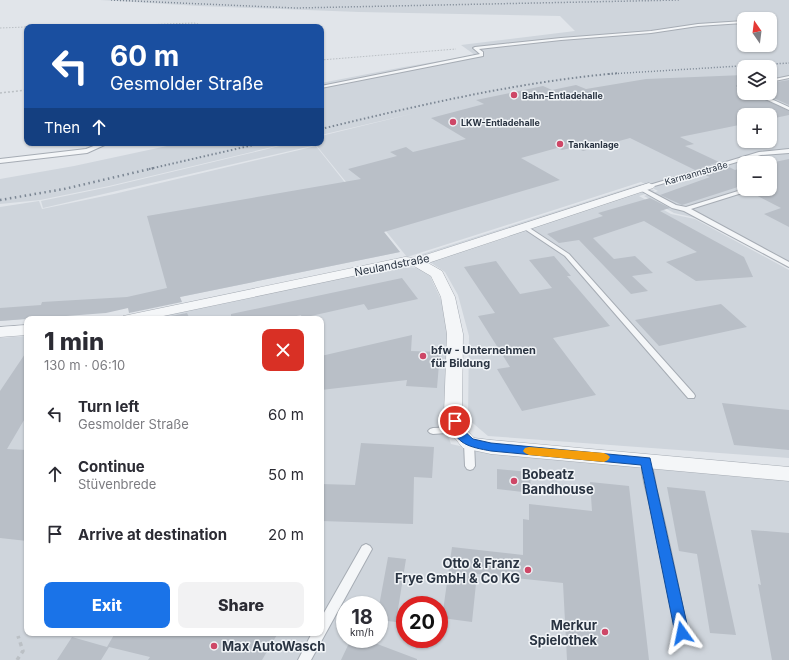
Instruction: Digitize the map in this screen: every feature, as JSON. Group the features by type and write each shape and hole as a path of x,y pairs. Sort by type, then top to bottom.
{"street":[{"name":"Neulandstraße","path":"142,316 405,261 417,262 645,188"},
{"path":"417,262 437,274 448,297 455,334 453,413 457,430 469,442 491,447 789,474"},
{"path":"0,332 24,330"}],"lane":[{"path":"475,48 584,36 651,32 698,25 737,22"},
{"path":"324,86 482,55 481,52 475,48"},
{"path":"777,80 789,77"},
{"path":"769,100 789,109"},
{"path":"0,161 87,151 99,146"},
{"name":"Karmannstraße","path":"645,188 760,153 789,151"},
{"path":"645,188 674,207 686,210 789,265"},
{"path":"686,210 737,193"},
{"path":"525,227 567,255 691,396"},
{"path":"434,431 457,430"},
{"path":"469,442 470,466"},
{"path":"646,461 682,633"},
{"path":"324,625 366,549"},
{"path":"304,660 317,636"}],"path":[{"path":"168,24 198,24"},
{"path":"0,28 24,27"},
{"path":"324,60 475,48"},
{"path":"0,93 24,90"},
{"path":"17,660 23,651 18,636"}],"shaded area":[{"path":"100,0 789,0 789,268 696,218 674,213 644,196 658,191 641,182 407,257 317,146 324,146 324,135 415,113 324,134 324,82 475,55 461,45 575,31 560,16 359,12 199,6"},
{"path":"167,146 276,146 109,186 40,200 0,204 0,179 74,166"},
{"path":"280,146 312,146 43,208 41,201 109,187"},
{"path":"316,146 400,252 106,312 59,316 24,316 24,319 0,321 0,207 39,201 42,209 114,194"},
{"path":"641,184 655,191 639,196 671,214 695,219 789,270 789,458 488,436 468,419 469,336 458,295 445,272 419,255"},
{"path":"396,266 418,268 430,276 442,302 450,332 445,426 451,444 491,453 789,480 789,660 0,660 0,338 24,336 24,636 324,636 324,316 161,316"}],"building":[{"path":"737,75 737,100 766,100 789,111 789,115 777,118 777,108 737,108 737,125 680,137 694,144 685,146 719,162 695,170 630,138 583,151 575,147 562,150 557,148 521,158 560,180 384,232 400,252 180,297 182,302 129,313 128,308 106,313 66,316 24,316 24,319 0,321 0,308 41,305 42,302 127,297 167,288 147,216 361,179 348,169 397,156 390,152 406,147 413,152 466,139 431,118 484,104 476,100 543,86 552,90 576,85 586,89 646,79"},
{"path":"789,80 789,105 777,100 777,82"},
{"path":"789,159 789,227 764,214 781,208 758,196 777,196 777,162"},
{"path":"727,166 735,170 737,169 737,187 682,205 660,195 710,177 702,174"},
{"path":"650,198 670,208 660,211 744,257 753,277 696,281 666,262 697,252 644,221 593,238 614,259 635,256 653,273 632,276 648,291 631,294 579,240 559,243 547,234 603,216 598,213"},
{"path":"554,256 571,276 567,276 610,326 553,338 596,395 522,411 497,369 510,367 478,316 495,313 464,267 496,261 520,294 552,288 529,260"},
{"path":"402,278 418,299 368,310 364,304 311,316 231,316 231,314"},
{"path":"721,304 747,327 659,346 635,320"},
{"path":"187,313 188,316 172,316"},
{"path":"412,335 411,351 440,352 437,388 406,386 407,380 324,390 324,355"},
{"path":"24,355 24,420 7,449 24,450 24,541 0,538 0,391"},
{"path":"722,403 789,410 789,450 734,445"},
{"path":"361,443 434,447 432,478 414,477 413,524 324,521 324,484 355,485"},
{"name":"Bobeatz Bandhouse","path":"497,469 530,472 531,493 497,489"},
{"path":"590,482 629,486 649,660 567,660 563,583 477,574 472,622 448,619 448,596 445,596 452,547 523,555 523,519 529,520 529,504 592,511"},
{"path":"667,487 705,491 736,635 710,633 697,554 679,551"},
{"path":"751,530 789,533 789,660 772,660 758,584 761,585"},
{"path":"388,557 406,559 400,596 396,596 396,622 388,621 388,596 381,596"},
{"name":"Max AutoWasch","path":"113,636 276,636 262,660 148,660 150,657 109,647 101,660 57,660 72,637 107,647"},
{"path":"347,648 388,648 417,659 417,660 341,660"}],"railway":[{"path":"111,0 295,8 680,0"},
{"path":"610,74 789,63"},
{"path":"610,74 619,73"},
{"path":"324,128 469,95 544,82 610,74"},
{"path":"149,169 249,146"},
{"path":"0,200 64,189 154,168"}],"slow traffic":[{"path":"529,451 604,457"}],"place":[{"name":"Bahn-Entladehalle","path":"514,95"},
{"name":"LKW-Entladehalle","path":"453,122"},
{"name":"Tankanlage","path":"560,144"},
{"name":"bfw - Unternehmen für Bildung","path":"423,356"},
{"name":"Bobeatz Bandhouse","path":"514,481"},
{"name":"Otto & Franz Frye GmbH & Co KG","path":"528,570"},
{"name":"Merkur Spielothek","path":"605,632"},
{"name":"Max AutoWasch","path":"214,646"}],"route":[{"path":"455,421 457,430 469,442 491,447 646,461 682,633"}]}
